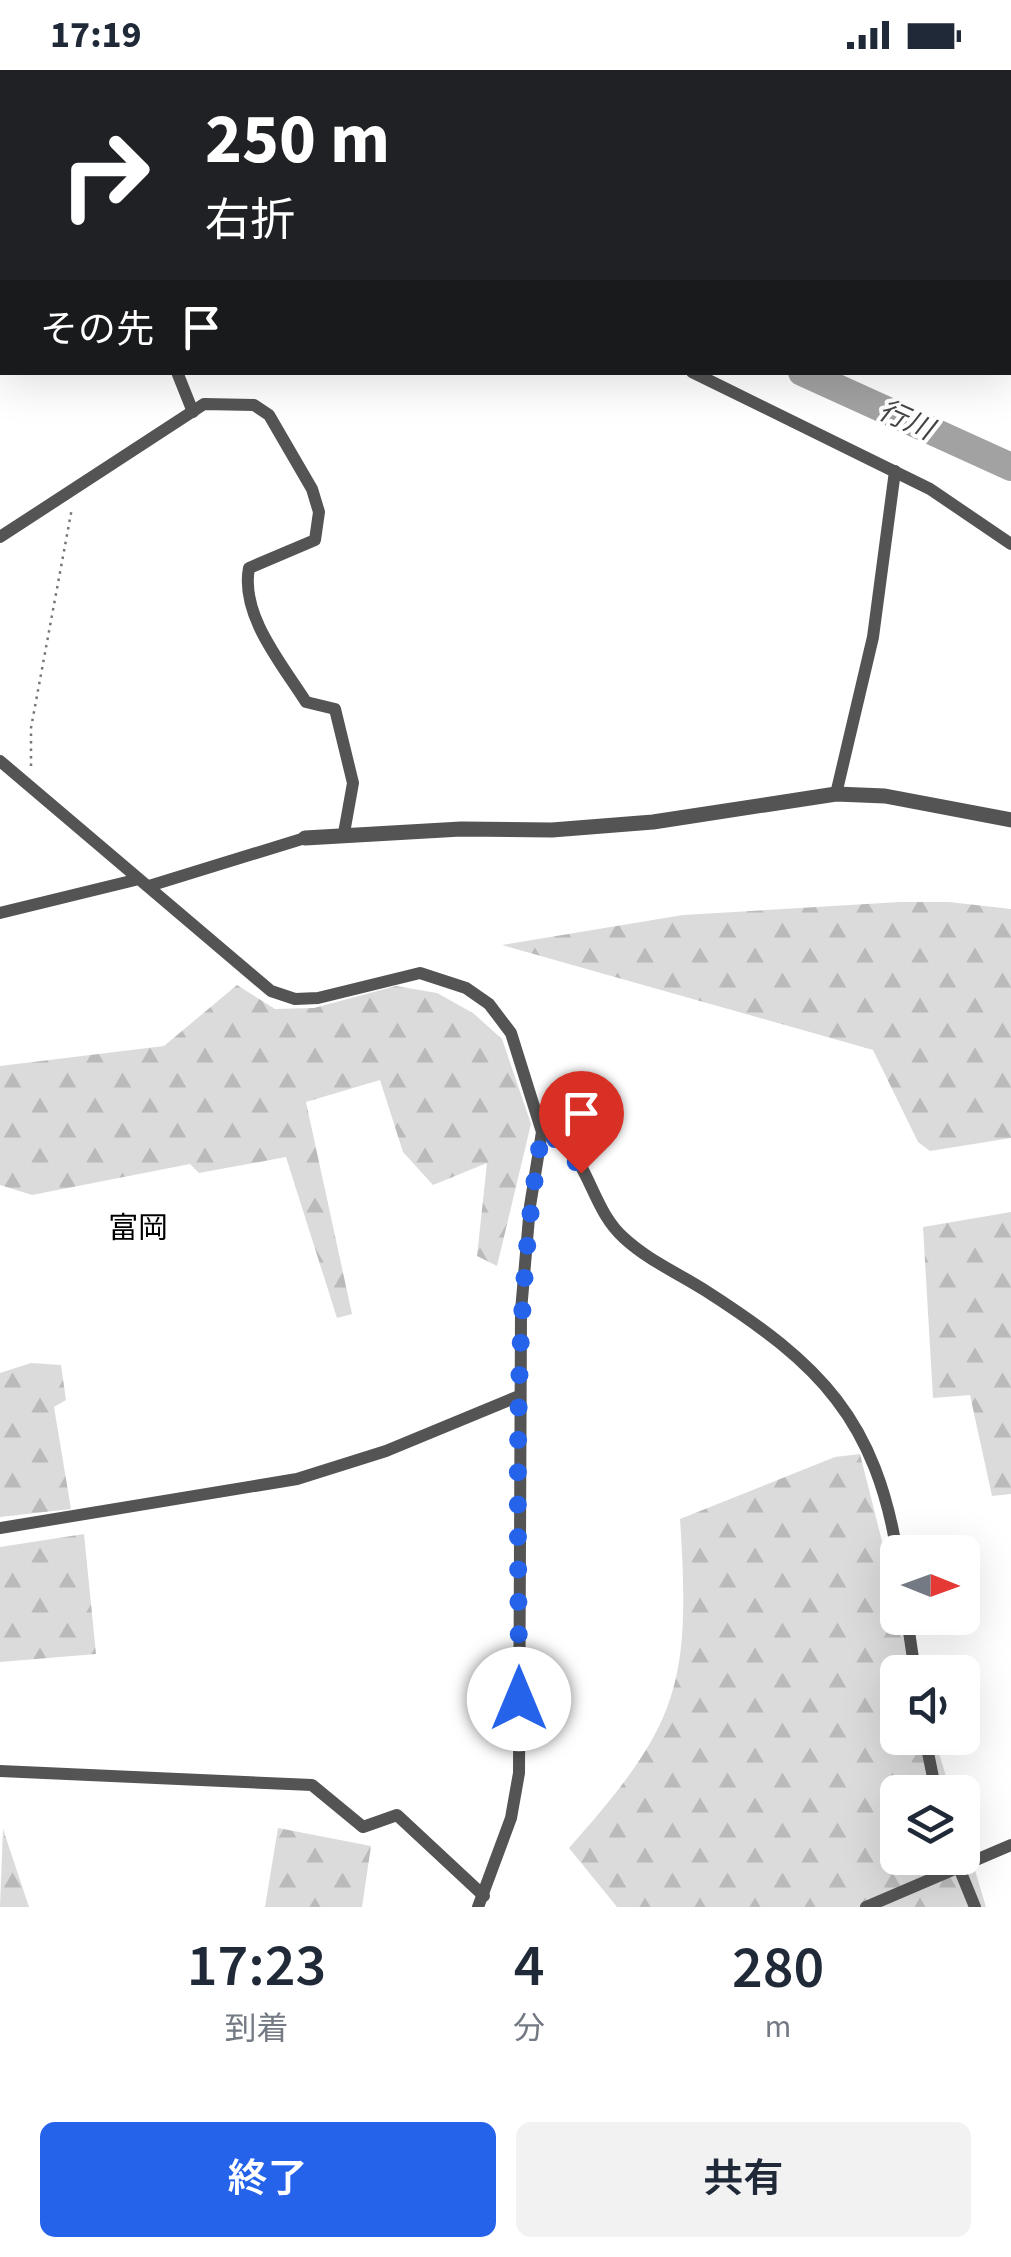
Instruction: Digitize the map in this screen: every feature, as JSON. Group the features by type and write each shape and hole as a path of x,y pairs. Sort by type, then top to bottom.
{"street":[{"path":"178,375 193,412"},
{"path":"698,375 930,489 1011,544"},
{"path":"0,537 204,404 254,405 283,434 312,489 319,512 315,540 249,568 247,592 262,628 306,702 335,709 352,783 344,833"},
{"path":"836,794 873,637 894,472"},
{"path":"0,761 135,880 149,886 238,968 282,995 318,998 400,974 420,973 466,988 489,1004 511,1033 542,1132 530,1206 520,1396 519,1773 510,1818 481,1901 396,1816 363,1827 312,1785 0,1770"},
{"path":"149,886 305,838 344,833 552,830 653,822 836,794 885,796 1011,820"},
{"path":"0,914 135,880"},
{"path":"542,1132 568,1146 595,1200 618,1233 640,1252 766,1330 836,1393 854,1422 876,1475 892,1535"},
{"path":"0,1528 296,1479 386,1451 520,1396"},
{"path":"980,1855 1011,1845"},
{"path":"866,1907 930,1875"},
{"path":"961,1875 975,1907"}],"path":[{"path":"29,787 31,728 76,487"}],"green space":[{"path":"949,902 1011,909 1011,1138 930,1151 918,1142 873,1050 502,945 683,915"},
{"path":"237,985 275,1009 314,1008 396,986 437,993 473,1013 502,1039 531,1124 497,1266 477,1256 487,1163 433,1185 403,1152 380,1080 306,1102 352,1314 337,1318 286,1157 199,1173 190,1164 32,1195 0,1185 0,1066 164,1046"},
{"path":"1011,1212 1011,1494 992,1496 970,1395 933,1398 923,1227"},
{"path":"31,1363 61,1365 66,1400 54,1407 71,1509 0,1517 0,1373"},
{"path":"860,1454 880,1535 880,1635 906,1635 911,1655 880,1655 880,1755 939,1755 946,1775 880,1775 880,1875 976,1875 986,1907 617,1907 569,1848 634,1768 670,1700 683,1623 680,1519 835,1457"},
{"path":"84,1534 96,1654 0,1662 0,1547"},
{"path":"278,1828 371,1846 362,1907 265,1907"},
{"path":"3,1829 29,1907 0,1907"}],"waterway":[{"name":"行川","path":"809,375 1011,467"}],"district":[{"name":"富岡","path":"138,1228"}],"route":[{"path":"519,1699 516,1562 521,1311 530,1206 542,1132 568,1146 581,1173"}]}
